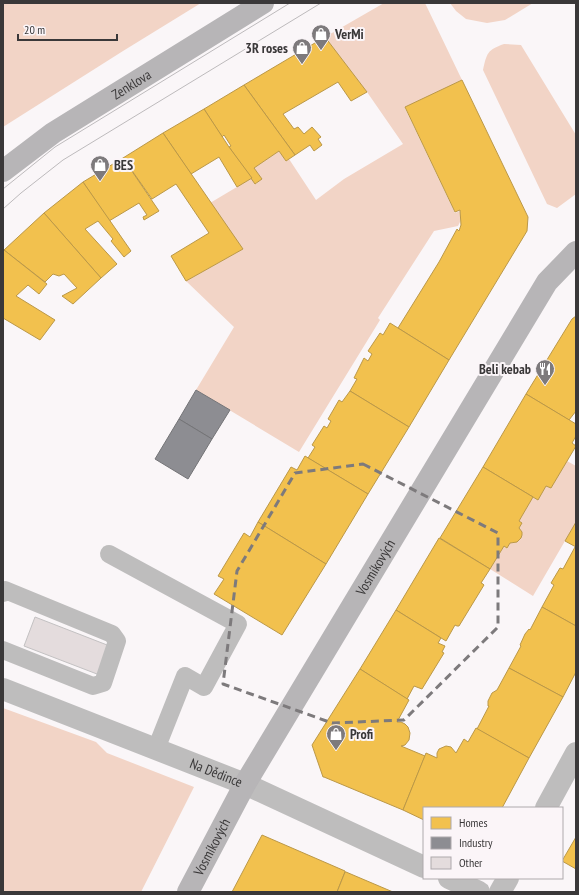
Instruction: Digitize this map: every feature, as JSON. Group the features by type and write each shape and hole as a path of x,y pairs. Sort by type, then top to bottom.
{"main road":[{"name":"Zenklova","path":"3,171 53,133 263,3"},
{"name":"Vosmíkových","path":"188,892 245,784 548,282 576,252"}],"street":[{"name":"Na Dědince","path":"3,689 245,784 423,867"},
{"path":"547,807 576,753"},
{"path":"451,879 479,892"},
{"path":"500,892 507,879"}],"lane":[{"path":"109,554 238,624 204,687 185,676 156,749"},
{"path":"3,593 5,590 105,631 112,634 117,641 103,683 93,686 3,650"}],"highlighted area":[{"path":"363,464 498,533 498,627 404,720 332,723 223,684 237,571 295,473"}],"shaded area":[{"path":"3,3 201,3 3,127"},
{"path":"384,3 425,3 462,80 405,108 455,213 460,211 460,222 458,226 434,231 378,318 380,320 299,452 196,390 234,327 186,281 243,249 210,203 252,178 256,184 262,179 254,168 279,151 286,161 289,159 316,200 344,179 403,144 367,92 325,37"},
{"path":"450,3 533,3 505,20 487,23 466,19 456,11"},
{"path":"504,44 521,45 576,135 576,194 557,208 547,204 483,70 487,56 491,50"},
{"path":"567,461 576,466 576,522 533,596 490,569 504,546 507,548 510,543 516,542 522,536 519,528 522,523 519,521 533,497 538,500 546,486 551,488"},
{"path":"3,708 96,742 107,753 194,787 141,892 3,892"}],"building: Homes":[{"path":"325,37 367,92 351,101 338,82 283,114 294,129 298,127 304,134 312,127 321,137 318,139 322,145 314,151 310,145 295,155 244,85"},
{"path":"462,80 528,217 527,231 449,360 398,328 439,262 457,229 459,231 461,225 460,210 455,212 405,107"},
{"path":"244,85 295,155 286,161 279,151 254,168 262,179 255,184 229,147 231,146 224,135 222,137 204,109"},
{"path":"204,109 252,178 237,187 219,157 191,174 163,133"},
{"path":"163,133 243,249 186,281 171,256 209,233 176,184 152,199 123,158"},
{"path":"123,158 159,211 144,220 143,217 147,215 139,203 109,221 83,182"},
{"path":"83,182 131,251 124,257 111,241 113,239 98,221 85,229 117,264 101,278 44,213"},
{"path":"44,213 101,278 73,304 62,296 77,288 64,274 59,276 53,274 45,282 4,250"},
{"path":"4,250 47,284 39,294 28,285 16,296 55,320 40,340 3,318"},
{"path":"576,316 576,411 569,420 526,394 572,319"},
{"path":"390,323 449,360 409,427 350,391 357,379 354,378 364,358 368,361 372,354 368,351 380,333 383,335"},
{"path":"350,391 409,427 368,494 308,458 315,447 312,445 324,426 327,428 331,421 328,419 339,400 342,402"},
{"path":"526,394 576,424 576,436 572,443 576,446 551,488 546,486 538,500 483,467"},
{"path":"305,456 368,494 326,564 258,522 291,467 297,470"},
{"path":"483,467 533,497 519,521 522,523 519,528 522,532 521,538 517,542 510,543 507,548 504,546 490,569 440,538"},
{"path":"258,522 326,564 282,635 214,594 224,579 218,576 244,533 250,537"},
{"path":"576,522 576,547 565,541"},
{"path":"439,538 490,569 481,583 484,585 459,626 455,625 446,641 396,610"},
{"path":"575,547 576,626 542,607 554,585 551,583 560,568 563,569"},
{"path":"542,607 576,626 576,672 563,697 509,668 521,646 520,645 525,634 529,629 530,630"},
{"path":"396,610 441,638 438,643 445,646 442,652 444,653 422,689 414,686 407,699 360,669"},
{"path":"509,668 563,697 529,758 477,729 489,706 488,701 492,693 497,690"},
{"path":"360,669 409,700 397,722 405,724 410,733 409,740 405,745 401,746 425,756 403,810 323,777 312,745"},
{"path":"476,728 529,758 503,807 423,807 423,820 403,810 426,753 437,758 439,749 446,746 451,747 456,753 464,739 468,742"},
{"path":"262,835 345,871 337,892 232,892"},
{"path":"576,837 576,869 563,862"},
{"path":"346,872 393,892 337,892"}],"building: Industry":[{"path":"196,390 230,410 212,439 179,419"},
{"path":"179,419 212,439 188,479 155,459"}],"building: Other":[{"path":"35,617 120,650 110,679 24,646"}],"tram line":[{"path":"3,189 55,147 290,3"},
{"path":"3,209 63,160 321,3"}],"place":[{"name":"VerMi","path":"321,51"},
{"name":"3R roses","path":"302,65"},
{"name":"BES","path":"100,182"},
{"name":"Beli kebab","path":"545,386"},
{"name":"Profi","path":"336,751"}]}
